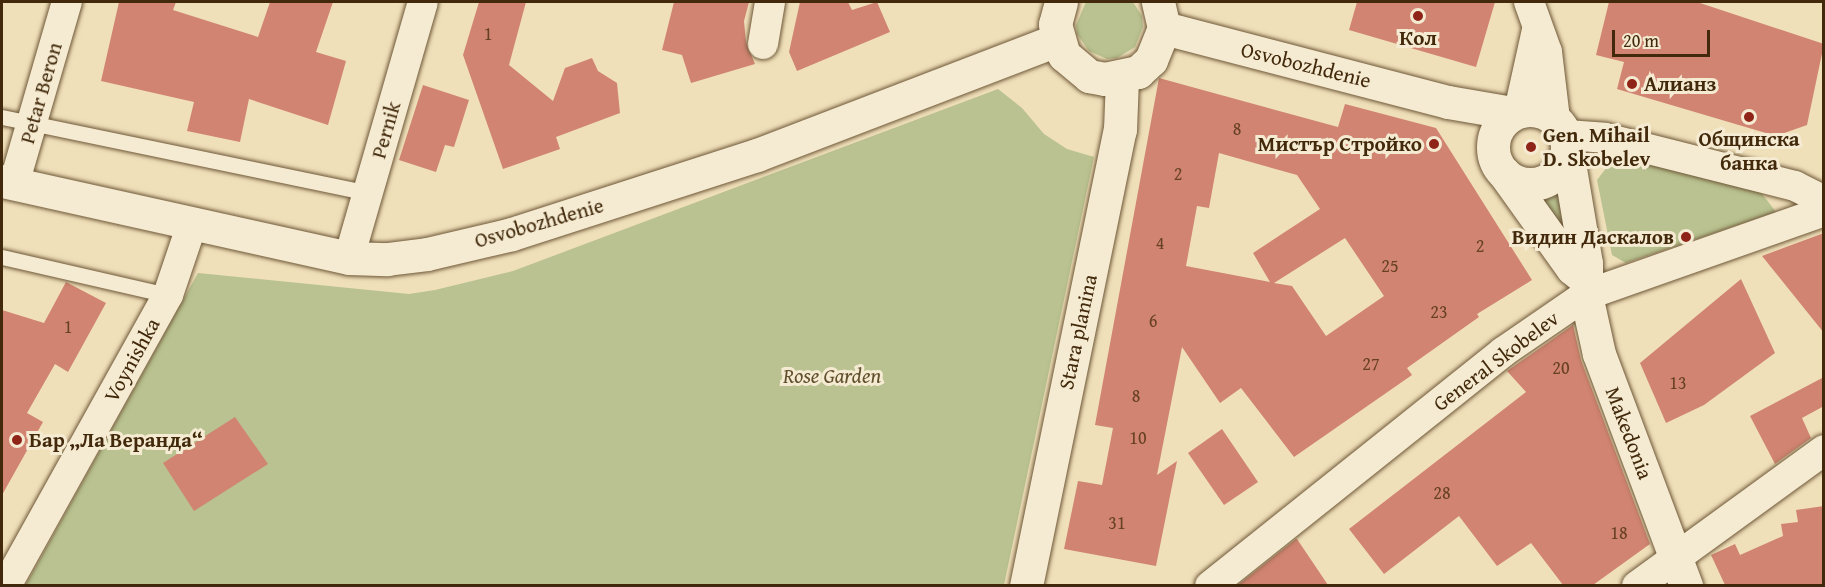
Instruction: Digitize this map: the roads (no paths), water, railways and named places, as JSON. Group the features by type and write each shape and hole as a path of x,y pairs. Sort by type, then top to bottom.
{"main road":[{"path":"1061,2 1055,24 1057,40 1075,67 1089,76 1122,78 1151,60 1161,15"},
{"name":"Osvobozhdenie","path":"1161,15 1448,102 1515,112"},
{"name":"Osvobozhdenie","path":"8,183 349,258 387,259 427,254 512,234 757,154 1057,40"},
{"name":"Stara planina","path":"1026,585 1120,130 1122,78"},
{"path":"1448,102 1498,163 1584,286"},
{"path":"1536,110 1563,135 1557,172 1537,184 1525,184 1498,163 1494,134 1515,112 1536,110"},
{"name":"Makedonia","path":"1563,135 1586,263 1584,286 1599,354 1681,571"}],"street":[{"name":"Petar Beron","path":"8,183 32,123 67,2"},
{"name":"Pernik","path":"349,258 423,2"},
{"path":"763,44 770,2"},
{"name":"Makedonia","path":"1515,112 1533,14"},
{"name":"Makedonia","path":"1533,14 1547,52 1563,135"},
{"path":"1563,135 1605,138 1795,186 1824,201"},
{"name":"General Skobelev","path":"1210,585 1584,286 1824,211"},
{"name":"Voynishka","path":"6,585 168,295 192,224"},
{"path":"1637,585 1681,571 1821,453"}],"lane":[{"path":"2,117 368,193"},
{"path":"2,256 168,295"}],"place":[{"name":"Кол","path":"1418,16"},
{"name":"Алианз","path":"1632,84"},
{"name":"Общинска банка","path":"1749,117"},
{"name":"Мистър Стройко","path":"1434,144"},
{"name":"Gen. Mihail D. Skobelev","path":"1531,147"},
{"name":"Видин Даскалов","path":"1686,237"},
{"name":"Бар „Ла Веранда“","path":"17,440"}],"park label":[{"name":"Rose Garden","path":"832,376"}]}
